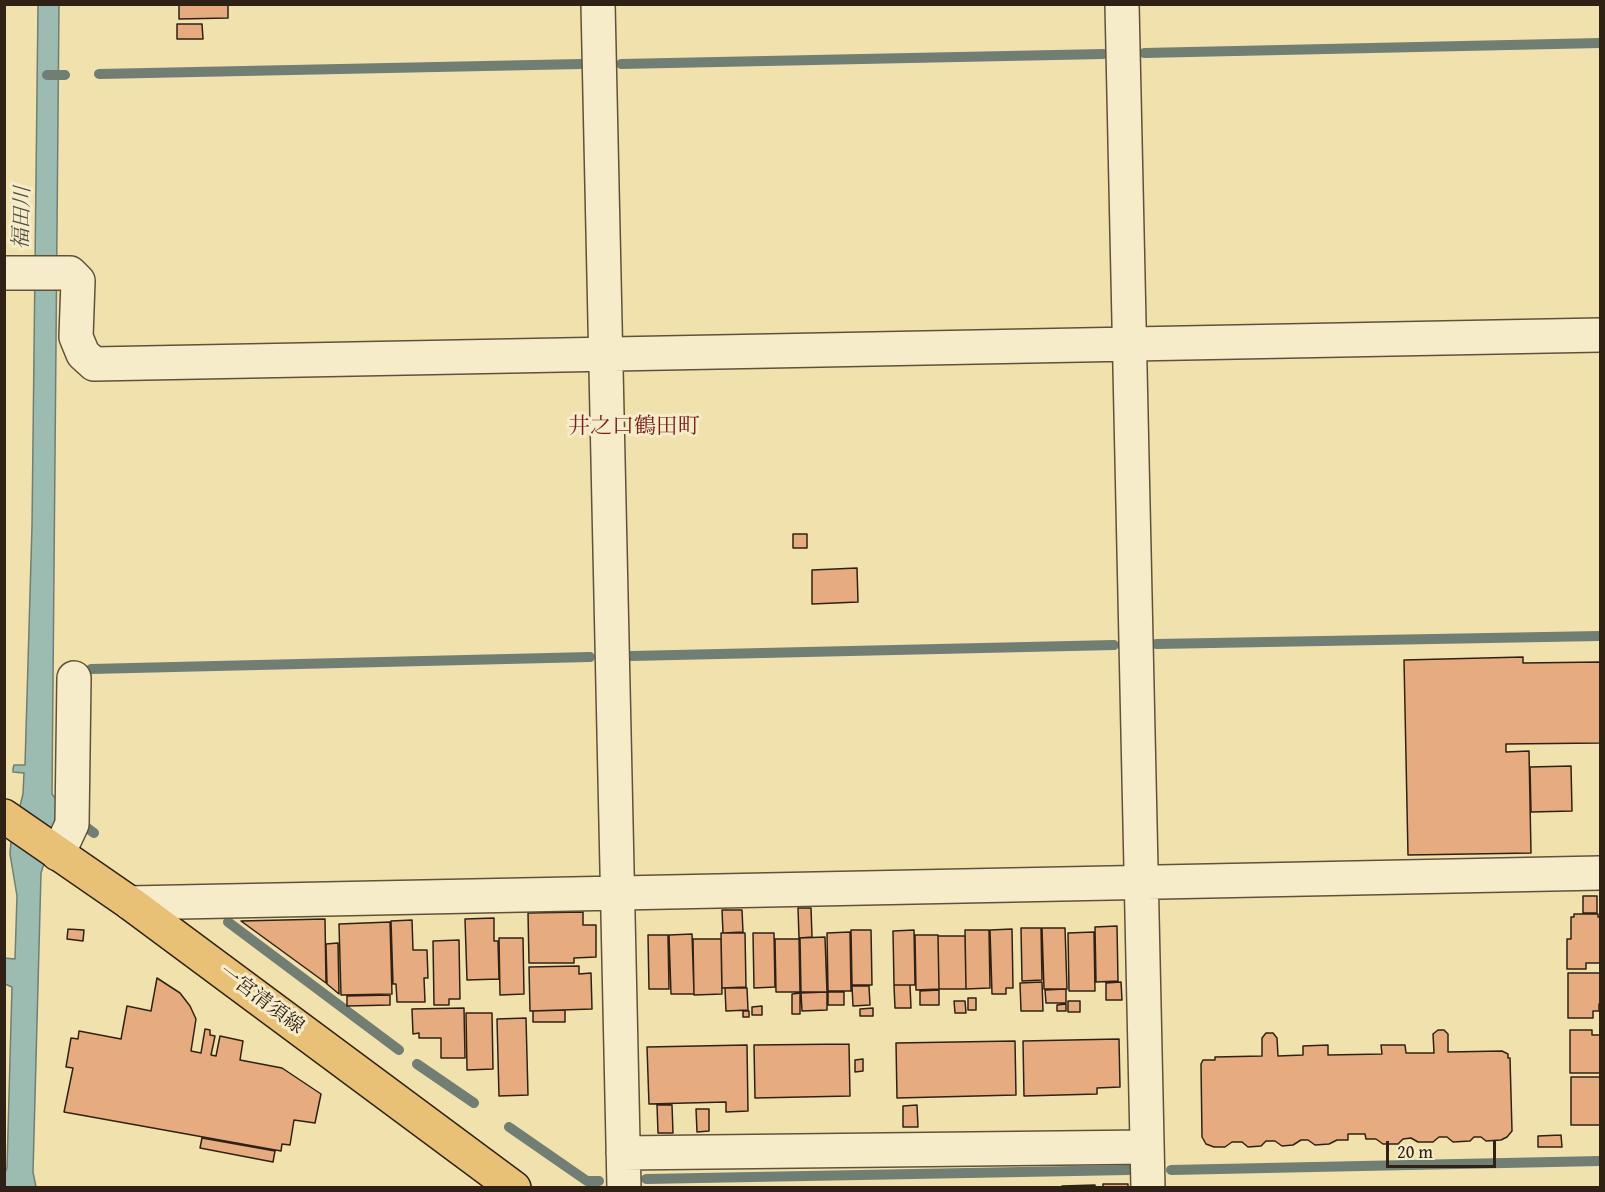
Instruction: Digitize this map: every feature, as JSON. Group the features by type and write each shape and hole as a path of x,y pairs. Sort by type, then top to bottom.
{"main road":[{"name":"一宮清須線","path":"10,820 130,903 514,1188"}],"street":[{"path":"598,4 624,1188"},
{"path":"1122,4 1148,1188"},
{"path":"12,273 70,273 78,281 76,337 83,354 94,364 1600,335"},
{"path":"56,852 72,824 74,678"},
{"path":"130,903 1600,873"},
{"path":"623,1153 1147,1147"}],"water":[{"path":"59,4 52,794 62,807 41,873 33,1172 36,1187 5,1187 12,987 5,984 4,958 15,959 17,896 10,854 23,794 24,773 13,772 13,769 14,765 25,765 32,526 38,5"}],"building":[{"path":"179,4 228,4 228,18 179,19"},
{"path":"177,24 202,24 203,39 177,39"},
{"path":"793,534 807,534 807,548 793,548"},
{"path":"857,568 858,602 812,604 812,570"},
{"path":"1523,657 1523,663 1600,662 1600,743 1506,744 1506,752 1529,751 1531,853 1408,855 1404,660"},
{"path":"1571,766 1572,811 1531,812 1530,767"},
{"path":"1583,896 1597,896 1597,913 1583,913"},
{"path":"798,908 811,908 812,937 799,938"},
{"path":"722,910 742,910 743,932 723,933"},
{"path":"583,912 583,925 596,925 596,957 574,958 574,963 529,963 528,913"},
{"path":"1574,914 1598,914 1600,917 1600,963 1586,963 1586,969 1567,969 1567,939 1571,939 1571,917 1574,917"},
{"path":"494,918 494,941 498,941 499,979 467,980 465,919"},
{"path":"325,919 326,983 241,921"},
{"path":"412,920 413,950 427,950 428,978 424,978 425,1002 397,1002 396,984 393,984 391,921"},
{"path":"390,922 392,994 341,995 339,924"},
{"path":"1117,926 1118,981 1096,982 1095,927"},
{"path":"1021,928 1041,928 1042,980 1022,981"},
{"path":"1042,928 1065,928 1067,989 1044,989"},
{"path":"68,929 84,930 83,941 67,939"},
{"path":"1012,929 1013,988 1006,988 1006,994 992,994 990,930"},
{"path":"851,930 871,930 872,985 852,985"},
{"path":"914,930 915,985 894,985 893,931"},
{"path":"965,930 989,930 990,988 966,989"},
{"path":"850,932 851,991 828,991 827,933"},
{"path":"1094,932 1095,991 1069,991 1068,933"},
{"path":"721,933 745,933 746,987 722,988"},
{"path":"753,933 774,933 775,987 754,988"},
{"path":"692,934 694,994 671,994 669,935"},
{"path":"648,935 668,935 669,989 649,989"},
{"path":"915,935 938,935 939,989 916,990"},
{"path":"938,936 965,936 966,989 939,989"},
{"path":"825,937 827,992 801,992 800,938"},
{"path":"499,938 523,938 524,994 500,995"},
{"path":"693,939 721,939 722,994 694,995"},
{"path":"775,939 799,939 800,992 776,992"},
{"path":"459,940 460,999 449,999 449,1005 434,1005 433,941"},
{"path":"338,943 339,994 327,984 326,944"},
{"path":"579,966 579,974 591,973 592,1009 530,1011 529,967"},
{"path":"1568,973 1600,973 1599,1011 1593,1011 1593,1018 1568,1018"},
{"path":"157,978 180,993 190,1006 196,1019 191,1051 201,1053 205,1029 210,1030 210,1035 215,1036 211,1055 216,1056 220,1036 243,1041 240,1060 282,1068 321,1094 315,1123 294,1120 290,1145 282,1144 281,1151 64,1112 73,1068 66,1067 71,1038 78,1039 79,1031 121,1039 127,1006 151,1011"},
{"path":"1042,982 1043,1011 1021,1011 1020,983"},
{"path":"1121,982 1122,1000 1106,1000 1106,983"},
{"path":"894,985 910,985 911,1008 895,1008"},
{"path":"852,986 869,986 870,1005 853,1006"},
{"path":"725,988 747,988 748,1010 726,1011"},
{"path":"1066,989 1066,1003 1046,1003 1045,990"},
{"path":"939,990 939,1005 920,1005 920,991"},
{"path":"827,992 827,1010 802,1011 801,993"},
{"path":"828,992 844,992 844,1005 828,1005"},
{"path":"800,993 800,1014 792,1014 792,994"},
{"path":"390,995 390,1005 347,1006 347,996"},
{"path":"968,998 976,998 976,1010 968,1010"},
{"path":"954,1001 965,1001 966,1013 955,1013"},
{"path":"1068,1001 1080,1001 1080,1012 1068,1012"},
{"path":"1066,1004 1066,1011 1057,1011 1057,1005"},
{"path":"762,1006 762,1015 752,1015 752,1007"},
{"path":"464,1008 465,1058 441,1058 441,1038 419,1038 419,1033 413,1034 412,1009"},
{"path":"873,1008 873,1016 860,1016 860,1009"},
{"path":"565,1010 565,1022 533,1022 533,1011"},
{"path":"743,1011 749,1011 749,1017 743,1017"},
{"path":"466,1013 492,1013 493,1069 467,1070"},
{"path":"526,1018 528,1095 499,1096 497,1019"},
{"path":"1438,1030 1444,1030 1448,1034 1448,1052 1502,1051 1508,1054 1512,1131 1507,1137 1501,1140 1486,1141 1481,1137 1474,1137 1470,1141 1453,1142 1447,1137 1439,1137 1433,1142 1418,1142 1411,1138 1403,1139 1398,1144 1383,1144 1376,1139 1366,1139 1365,1134 1348,1134 1348,1140 1337,1140 1329,1144 1315,1145 1308,1140 1301,1140 1293,1145 1282,1146 1275,1141 1266,1141 1261,1146 1248,1147 1242,1142 1232,1142 1225,1147 1214,1147 1206,1144 1202,1137 1201,1064 1203,1060 1215,1060 1215,1057 1262,1056 1262,1038 1266,1033 1273,1033 1277,1038 1278,1056 1303,1055 1303,1046 1328,1045 1328,1055 1382,1054 1381,1045 1405,1045 1406,1053 1434,1053 1433,1034"},
{"path":"1570,1030 1592,1030 1592,1035 1600,1035 1600,1073 1570,1073"},
{"path":"1119,1039 1120,1087 1097,1088 1097,1094 1024,1096 1023,1041"},
{"path":"1015,1041 1016,1095 897,1098 896,1043"},
{"path":"849,1044 850,1096 755,1098 754,1045"},
{"path":"747,1045 748,1111 726,1112 726,1102 649,1104 647,1047"},
{"path":"863,1059 863,1071 855,1072 855,1060"},
{"path":"1571,1077 1600,1077 1600,1125 1571,1125"},
{"path":"657,1105 672,1105 673,1133 658,1133"},
{"path":"917,1105 918,1127 903,1127 903,1106"},
{"path":"696,1109 709,1109 709,1131 697,1132"},
{"path":"1561,1135 1562,1147 1538,1147 1538,1136"},
{"path":"202,1138 275,1151 273,1162 200,1148"},
{"path":"1103,1184 1128,1184 1128,1188 1103,1188"},
{"path":"1095,1185 1095,1188 1062,1188 1062,1186"}],"waterway":[{"path":"1144,53 1600,43"},
{"path":"621,64 1103,54"},
{"path":"99,74 581,64"},
{"path":"47,75 65,75"},
{"path":"1156,644 1600,636"},
{"path":"631,656 1114,645"},
{"path":"91,669 590,657"},
{"path":"86,827 94,833"},
{"path":"228,922 399,1050"},
{"path":"417,1064 474,1103"},
{"path":"509,1127 587,1181 599,1181"},
{"path":"1171,1170 1600,1161"},
{"path":"646,1179 1128,1170"}],"district":[{"name":"井之口鶴田町","path":"634,427"}],"water label":[{"name":"福田川","path":"23,218"}]}
